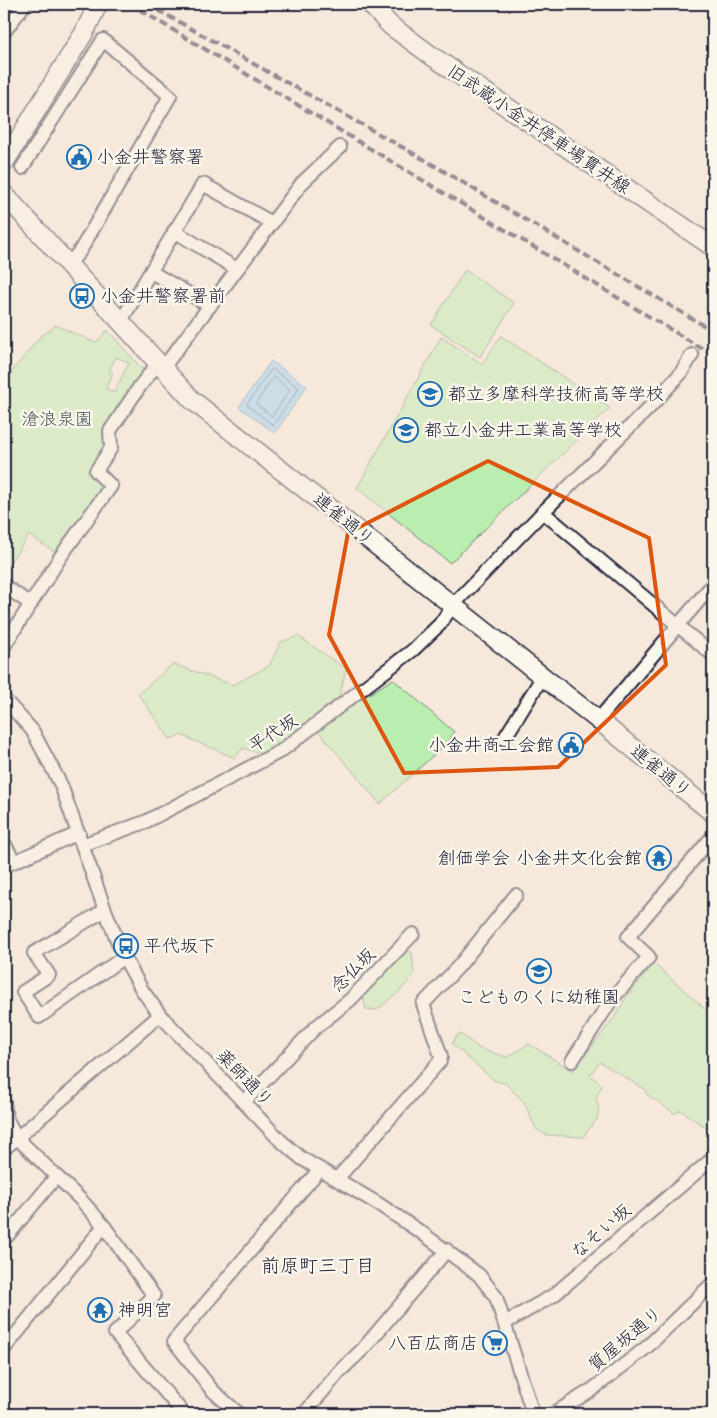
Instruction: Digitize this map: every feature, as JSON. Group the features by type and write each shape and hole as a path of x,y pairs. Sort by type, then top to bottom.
{"main road":[{"path":"4,163 84,33 98,4"},
{"name":"旧武蔵小金井停車場貫井線","path":"370,4 391,26 432,56 713,247"},
{"name":"連雀通り","path":"4,194 192,400 543,676 713,813"}],"street":[{"path":"4,32 25,4"},
{"path":"22,168 103,40 170,96 80,251 68,265"},
{"path":"4,646 61,556 111,486 96,471 111,448 110,431 140,386 210,306 302,183 340,147"},
{"path":"121,321 203,184 272,223"},
{"path":"174,231 237,269"},
{"path":"151,272 210,306"},
{"name":"平代坂","path":"9,863 81,839 146,822 281,751 413,650 440,624 453,606 543,512 649,408 681,373 692,355"},
{"path":"543,512 713,655"},
{"path":"598,720 713,584"},
{"path":"4,586 31,604"},
{"path":"504,739 543,676"},
{"name":"薬師通り","path":"4,699 32,730 61,785 104,910 124,957 142,990 160,1015 280,1140 301,1158 387,1209 479,1275 496,1297 506,1323 532,1414"},
{"path":"572,1061 612,999 649,957 628,937 713,836"},
{"path":"4,843 9,863"},
{"path":"337,1179 440,1060 441,1056 423,1004 459,966 516,894"},
{"path":"104,910 34,953 49,976 23,992 39,1017 124,957"},
{"name":"念仏坂","path":"244,1102 316,1027 350,1000 413,934"},
{"path":"4,1149 160,1015"},
{"path":"4,1102 5,1118 17,1138 104,1226 154,1296 115,1333 184,1414"},
{"name":"なそい坂","path":"506,1323 554,1296 713,1158"},
{"path":"239,1414 212,1390 174,1341 320,1169"},
{"path":"4,1240 56,1177"},
{"path":"4,1349 104,1226"},
{"path":"304,1414 339,1372 364,1349 446,1250"},
{"name":"質屋坂通り","path":"553,1414 593,1389 647,1347 713,1284"}],"highlighted area":[{"path":"488,461 649,538 666,665 558,767 404,773 329,635 348,533"}],"green space":[{"path":"465,270 514,303 480,357 431,325"},
{"name":"滄浪泉園","path":"55,325 94,342 98,341 107,330 147,374 110,431 111,448 96,471 111,486 61,556 29,535 4,571 4,381 41,336","holes":["116,357 129,363 114,393 106,388 113,373 109,371"]},
{"path":"501,336 610,408 450,563 357,488 441,337 482,364"},
{"path":"298,636 346,669 339,698 355,703 393,679 454,732 449,741 380,804 310,721 265,755 243,748 235,758 181,735 170,739 138,694 173,664 233,685 269,666 281,642"},
{"path":"403,951 412,952 414,974 402,989 377,1010 366,1009 362,993"},
{"path":"654,964 700,1004 713,1019 713,1132 680,1110 676,1114 646,1094 646,1090 600,1062 590,1075 602,1085 596,1098 599,1109 597,1119 583,1137 546,1135 536,1129 524,1102 505,1083 495,1081 452,1044 458,1034 480,1049 507,1057 529,1044 573,1071 614,1018 627,996"}],"water":[{"path":"271,361 307,386 275,433 239,407"}],"railway":[{"path":"130,4 713,355"},
{"path":"147,4 425,160 713,331"}],"place":[{"name":"小金井警察署","path":"79,157"},
{"name":"小金井警察署前","path":"82,296"},
{"name":"都立多摩科学技術高等学校","path":"430,394"},
{"name":"都立小金井工業高等学校","path":"406,430"},
{"name":"小金井商工会館","path":"571,745"},
{"name":"創価学会 小金井文化会館","path":"659,858"},
{"name":"平代坂下","path":"126,946"},
{"name":"こどものくに幼稚園","path":"539,971"},
{"name":"神明宮","path":"100,1310"},
{"name":"八百広商店","path":"495,1343"}],"district":[{"name":"前原町三丁目","path":"318,1265"}]}
